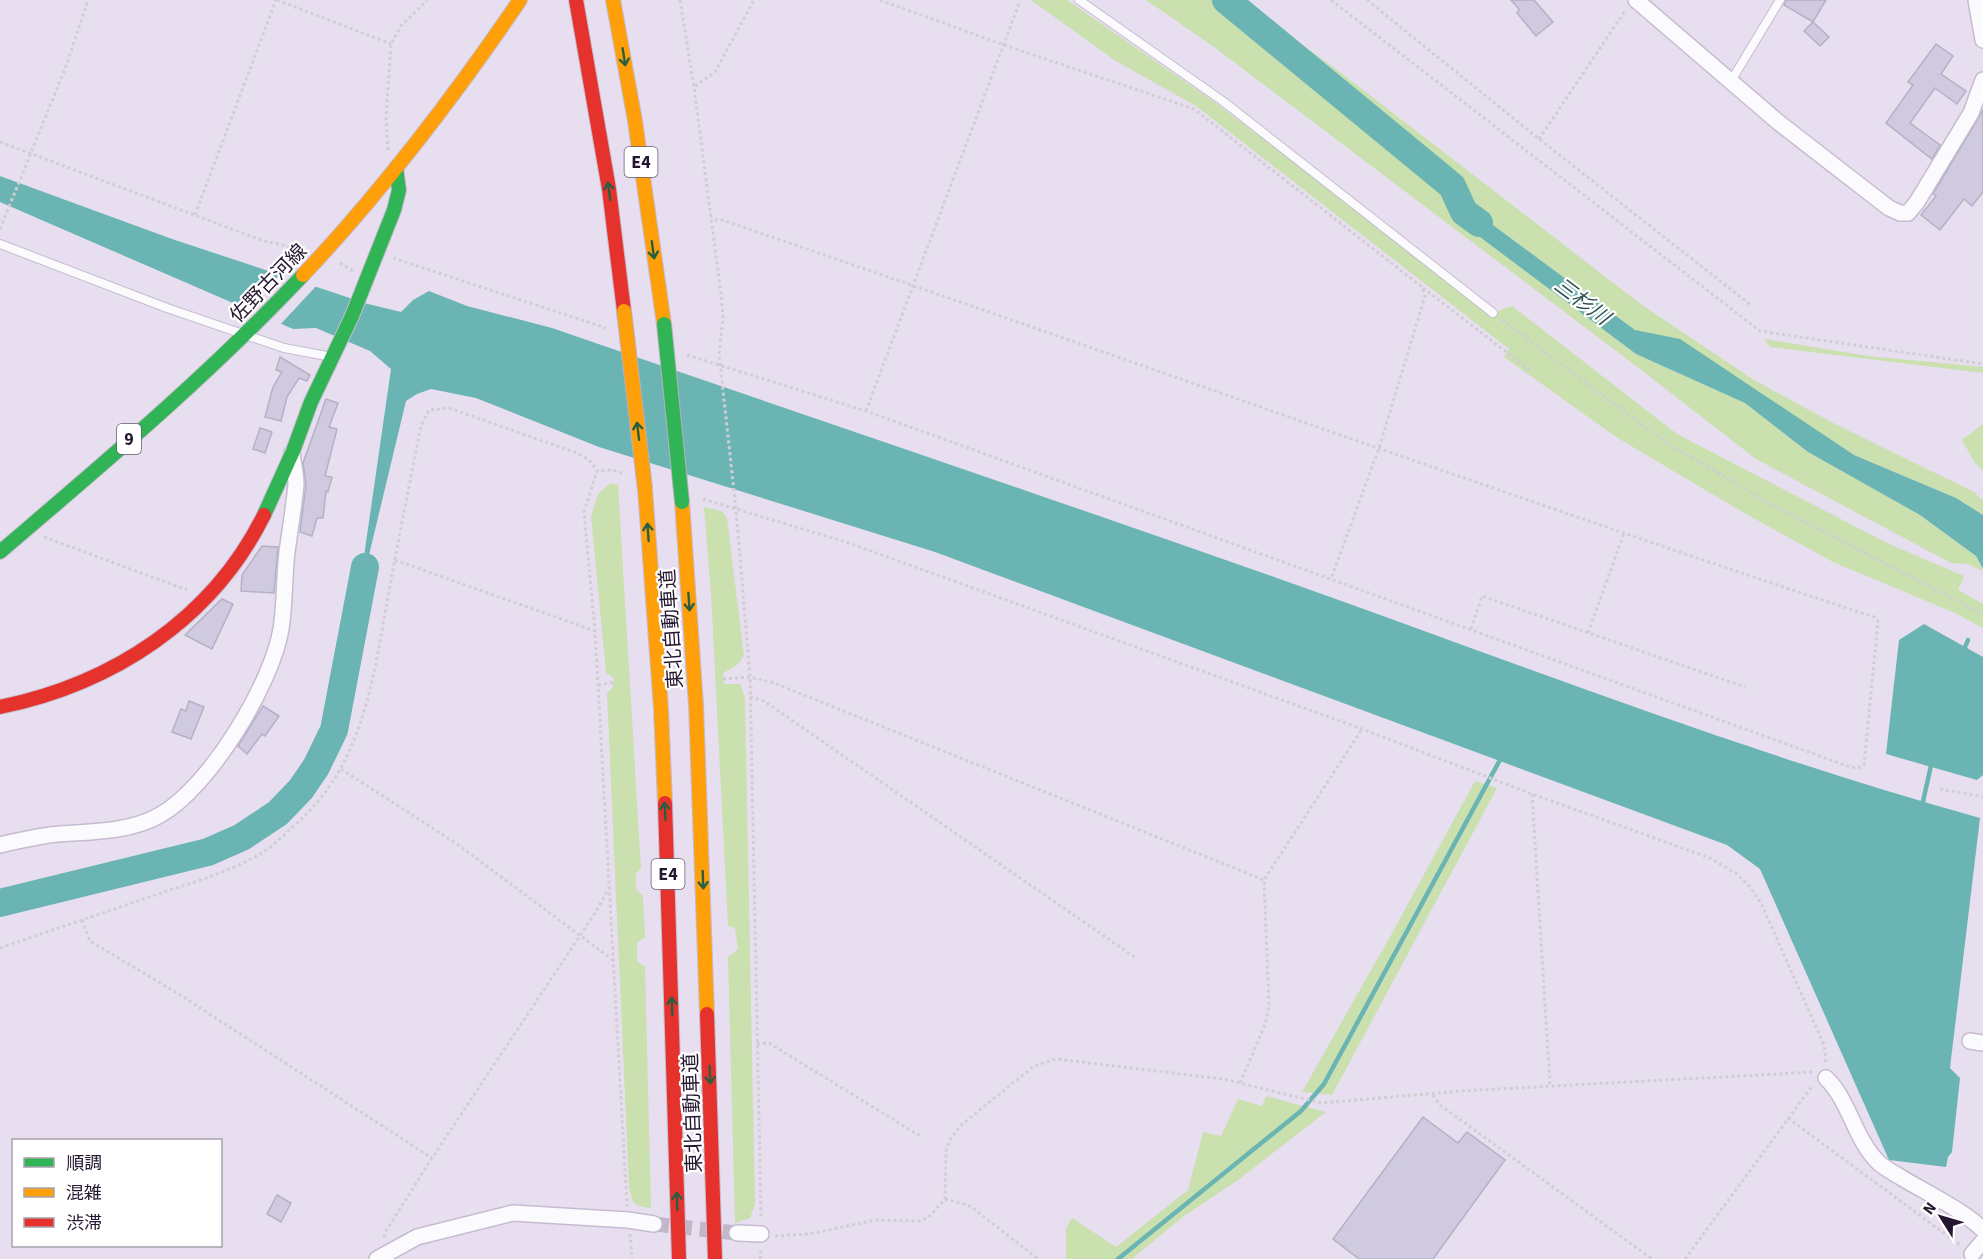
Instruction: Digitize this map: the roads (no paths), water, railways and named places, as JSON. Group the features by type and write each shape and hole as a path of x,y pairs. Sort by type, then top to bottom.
{"main road":[{"name":"佐野古河線","path":"0,552 188,388 245,335 318,260 396,168 450,98 520,0"},
{"name":"東北自動車道","path":"576,0 609,189 645,489 661,709 668,860 679,1259"},
{"name":"東北自動車道","path":"613,0 640,158 664,324 682,502 696,705 712,1112 715,1259"},
{"path":"0,706 25,703 76,687 123,663 178,624 225,576 249,542 292,453 314,395 334,357 368,280 399,191 396,168"}],"street":[{"path":"1976,0 1983,40"},
{"path":"1631,5 1731,81 1778,122 1889,208 1904,214 1912,210 1971,113 1983,80"},
{"path":"0,845 137,824 159,816 178,803 200,780 243,721 272,661 281,629 296,482 292,453"},
{"path":"1821,1075 1835,1086 1861,1139 1879,1162 1947,1206 1971,1218 1983,1230"},
{"path":"380,1256 417,1237 513,1213 628,1220 654,1224"},
{"path":"737,1233 761,1234"},
{"path":"1972,1254 1983,1241"}],"lane":[{"path":"1079,0 1233,108 1492,313"},
{"path":"1731,81 1780,0"},
{"path":"0,244 167,308 245,335 284,348 334,357"}],"water":[{"path":"0,176 172,239 368,304 401,312 413,300 429,291 467,306 552,328 1291,583 1633,707 1893,793 1980,818 1950,1068 1960,1078 1952,1152 1948,1157 1946,1167 1889,1160 1760,869 1727,845 935,552 599,447 476,398 431,389 406,401 357,605 391,369 370,351 316,328 293,329 0,202"},
{"path":"1445,191 1454,193 1478,214 1635,330 1680,339 1854,455 1956,498 1983,515 1983,569 1976,556 1920,515 1808,452 1745,403 1636,354 1456,219"},
{"path":"1924,624 1983,657 1983,775 1977,780 1886,754 1899,640"}],"waterway":[{"name":"三杉川","path":"1226,0 1452,186 1464,212 1479,223"},
{"path":"0,903 208,852 242,837 278,813 301,789 316,767 334,730 365,567"},
{"path":"1963,652 1968,640"},
{"path":"1118,1259 1301,1111 1324,1084 1501,758"},
{"path":"1922,806 1932,761"}],"tunnel":[{"path":"654,1224 737,1233"}]}
